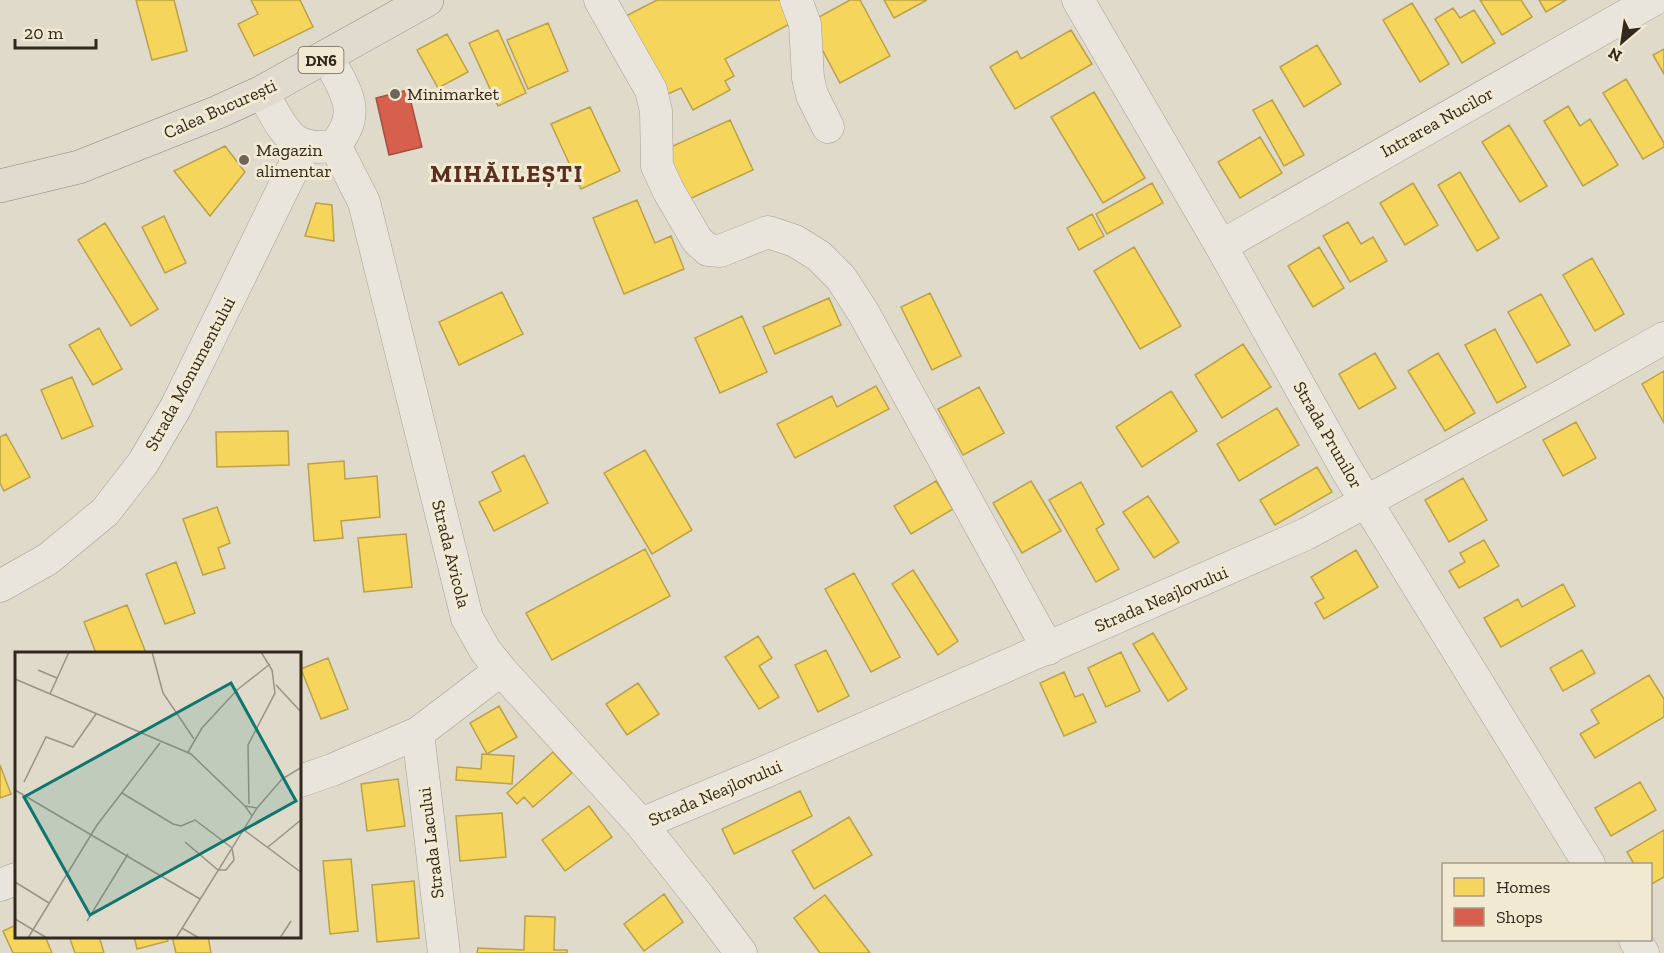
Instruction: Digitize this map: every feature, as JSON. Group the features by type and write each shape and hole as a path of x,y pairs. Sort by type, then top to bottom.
{"main road":[{"name":"Calea București","path":"0,186 79,167 151,140 262,92 423,1"}],"street":[{"path":"600,0 651,90 656,111 657,166 668,190 698,240 708,250 720,251 768,232 795,241 819,256 841,278 862,312 1047,649"},
{"path":"796,0 805,24 808,78 812,95 828,127"},
{"name":"Strada Prunilor","path":"1078,0 1367,502 1588,863"},
{"name":"Intrarea Nucilor","path":"1221,246 1653,0"},
{"path":"262,92 286,132 304,146 313,148 334,145 348,126 351,114 348,99 327,57"},
{"name":"Strada Avicola","path":"334,145 364,202 467,618 485,650 501,670 641,824 741,953"},
{"name":"Strada Monumentului","path":"0,586 48,559 105,512 143,463 176,407 304,146"},
{"name":"Strada Neajlovului","path":"641,824 765,772 1306,534 1664,338"},
{"path":"302,781 418,733 501,670"},
{"name":"Strada Lacului","path":"418,733 444,953"},
{"path":"0,885 15,879"}],"building: Homes":[{"path":"136,0 174,0 187,51 152,60"},
{"path":"251,0 300,0 313,27 254,56 238,24 258,14"},
{"path":"657,0 783,0 795,21 725,59 734,76 725,81 730,90 693,110 681,88 668,94 626,16"},
{"path":"850,0 860,0 890,56 840,83 808,23"},
{"path":"884,0 927,0 894,18"},
{"path":"1480,0 1521,0 1532,17 1502,35"},
{"path":"1539,0 1566,0 1546,12"},
{"path":"1412,3 1449,64 1420,82 1383,20"},
{"path":"1453,8 1460,18 1474,10 1495,43 1462,63 1435,19"},
{"path":"548,23 568,71 528,89 507,40"},
{"path":"498,30 526,93 498,106 469,43"},
{"path":"1071,30 1092,64 1015,109 990,67 1017,51 1021,59"},
{"path":"447,34 468,72 438,88 417,50"},
{"path":"1317,45 1341,84 1304,107 1280,67"},
{"path":"1664,49 1664,74 1653,55"},
{"path":"1626,79 1664,143 1664,147 1643,159 1603,93"},
{"path":"1094,92 1145,178 1103,203 1051,117"},
{"path":"1272,100 1304,155 1284,166 1253,110"},
{"path":"1568,106 1580,126 1590,119 1618,165 1583,186 1544,121"},
{"path":"590,107 620,171 581,189 551,124"},
{"path":"730,120 753,170 685,201 662,151"},
{"path":"1509,125 1547,186 1520,202 1482,142"},
{"path":"1260,137 1282,173 1240,198 1218,162"},
{"path":"225,146 245,172 210,216 174,171"},
{"path":"1460,172 1499,238 1477,251 1438,185"},
{"path":"1152,183 1163,203 1107,234 1096,214"},
{"path":"1413,183 1438,225 1405,245 1380,203"},
{"path":"637,200 655,243 671,236 684,269 624,294 593,218"},
{"path":"316,203 332,205 334,241 305,236"},
{"path":"1092,214 1104,236 1079,250 1067,228"},
{"path":"164,216 186,263 165,273 142,227"},
{"path":"1348,222 1361,244 1373,237 1387,261 1350,282 1323,236"},
{"path":"105,223 158,309 131,326 78,240"},
{"path":"1134,247 1181,326 1140,349 1094,271"},
{"path":"1319,247 1344,288 1313,307 1288,266"},
{"path":"1592,258 1624,314 1595,331 1563,275"},
{"path":"502,292 523,334 459,365 439,322"},
{"path":"930,293 961,356 932,370 901,307"},
{"path":"1541,294 1570,345 1537,363 1508,312"},
{"path":"829,298 841,325 775,354 763,327"},
{"path":"742,316 767,372 720,393 695,338"},
{"path":"99,328 122,369 93,385 69,345"},
{"path":"1495,329 1526,387 1497,403 1465,345"},
{"path":"1243,344 1271,387 1222,418 1195,375"},
{"path":"1375,353 1396,388 1359,409 1339,374"},
{"path":"1438,353 1475,413 1445,431 1408,371"},
{"path":"1664,371 1664,423 1642,384"},
{"path":"72,377 93,426 62,439 41,390"},
{"path":"876,386 889,409 795,458 777,424 832,396 837,407"},
{"path":"979,387 1004,433 963,455 938,409"},
{"path":"1171,391 1197,431 1142,467 1116,427"},
{"path":"1277,408 1299,445 1239,481 1217,444"},
{"path":"1576,422 1596,458 1563,476 1543,440"},
{"path":"288,431 289,465 217,467 216,432"},
{"path":"6,434 30,477 4,491 0,483 0,437"},
{"path":"645,450 692,530 652,554 604,473"},
{"path":"524,455 548,503 494,531 479,502 501,491 492,472"},
{"path":"344,461 345,479 377,476 380,517 341,521 343,538 314,541 308,464"},
{"path":"1317,467 1332,492 1275,525 1260,500"},
{"path":"1463,478 1487,520 1449,542 1425,500"},
{"path":"936,481 953,509 911,534 894,506"},
{"path":"1031,481 1061,531 1022,553 993,503"},
{"path":"1081,482 1104,524 1096,529 1119,569 1096,582 1049,500"},
{"path":"1148,496 1179,542 1154,558 1123,512"},
{"path":"217,507 230,543 218,548 225,568 203,575 183,519"},
{"path":"406,534 412,587 364,592 358,538"},
{"path":"1484,540 1499,566 1459,588 1449,571 1465,562 1460,553"},
{"path":"645,549 670,596 552,660 526,613"},
{"path":"1356,550 1378,587 1324,619 1315,603 1324,598 1311,577"},
{"path":"176,562 195,613 165,624 146,574"},
{"path":"913,570 958,641 938,655 892,584"},
{"path":"854,573 900,657 871,672 825,589"},
{"path":"1563,584 1575,606 1501,647 1484,618 1518,599 1522,607"},
{"path":"127,605 146,652 96,652 84,622"},
{"path":"1153,633 1187,689 1168,701 1133,644"},
{"path":"758,636 772,658 759,666 779,697 759,709 725,657"},
{"path":"826,650 849,696 818,712 795,665"},
{"path":"1582,650 1595,673 1563,691 1550,668"},
{"path":"1121,652 1140,691 1106,707 1088,668"},
{"path":"328,658 348,709 321,719 302,669"},
{"path":"1064,672 1075,697 1083,694 1096,722 1064,736 1040,683"},
{"path":"1649,675 1664,699 1664,717 1595,758 1580,734 1599,723 1591,710"},
{"path":"638,683 659,714 627,735 606,704"},
{"path":"499,706 517,737 487,754 470,723"},
{"path":"553,752 572,773 533,807 524,797 517,804 507,793"},
{"path":"482,754 514,756 512,784 456,780 457,767 481,769"},
{"path":"0,765 11,794 0,798"},
{"path":"398,779 405,826 367,831 361,784"},
{"path":"1640,782 1656,810 1611,836 1595,808"},
{"path":"800,791 812,816 734,854 722,829"},
{"path":"589,806 612,837 565,871 542,840"},
{"path":"502,813 506,857 460,861 456,816"},
{"path":"849,817 872,855 814,889 792,851"},
{"path":"1664,830 1664,877 1652,884 1652,863 1633,863 1627,852"},
{"path":"351,859 358,931 330,934 323,861"},
{"path":"414,881 419,938 377,942 372,885"},
{"path":"664,894 683,922 644,951 624,924"},
{"path":"825,895 870,953 820,953 794,918"},
{"path":"525,916 555,917 554,950 567,950 567,953 477,953 478,948 524,950"},
{"path":"15,925 15,938 46,938 52,953 13,953 3,931"},
{"path":"70,938 100,938 104,953 75,953"},
{"path":"134,938 167,938 168,941 137,949"},
{"path":"172,938 208,938 211,953 176,953"}],"building: Shops":[{"path":"408,90 422,147 389,155 376,98"}],"place":[{"name":"Minimarket","path":"395,94"},
{"name":"Magazin alimentar","path":"244,160"}],"district":[{"name":"MIHĂILEȘTI","path":"507,174"}]}
